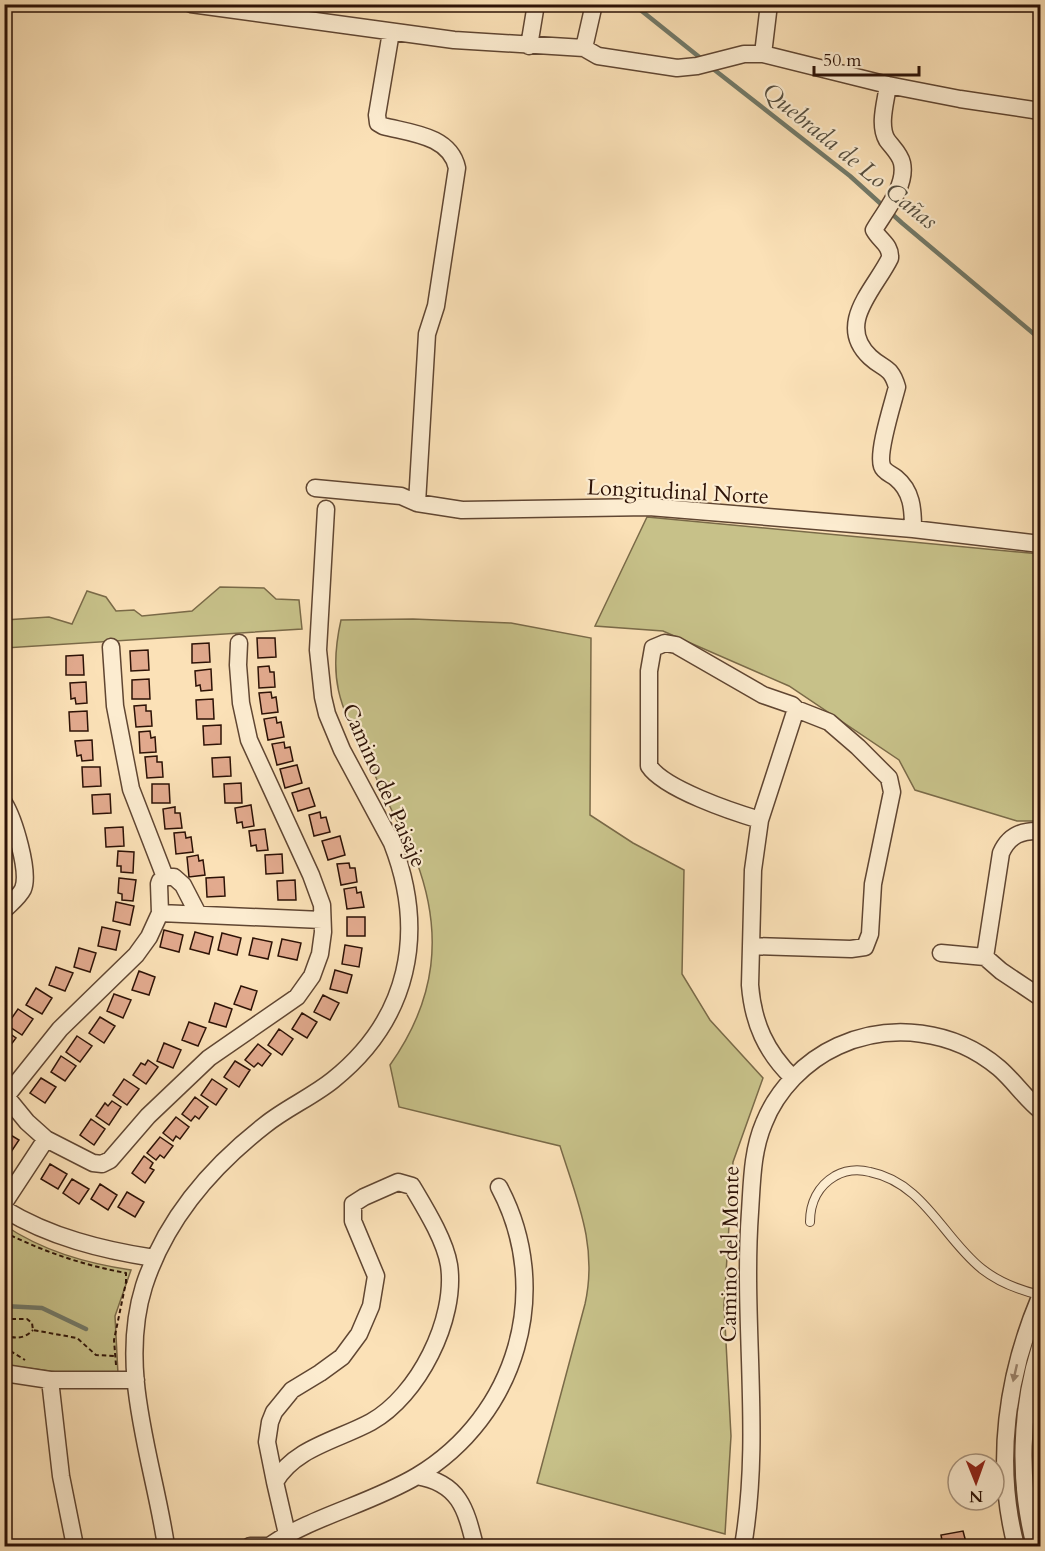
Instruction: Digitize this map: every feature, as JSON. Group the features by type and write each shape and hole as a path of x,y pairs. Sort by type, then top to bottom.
{"street":[{"path":"191,4 454,40 584,48 598,56 676,68 697,66 744,54 763,54 888,85 1041,111"},
{"path":"529,46 536,4"},
{"path":"584,48 594,4"},
{"path":"763,54 769,4"},
{"path":"391,32 377,115 378,123 434,140 450,151 457,168 436,306 427,334 417,503"},
{"path":"888,85 882,128 902,162 903,174 896,194 874,230 889,249 890,258 857,312 856,329 860,345 872,358 890,370 895,378 897,387 881,450 881,465 906,488 911,499 913,529"},
{"name":"Longitudinal Norte","path":"315,488 400,496 417,503 462,510 649,507 913,529 1041,544"},
{"name":"Camino del Paisaje","path":"166,1546 139,1407 136,1380 135,1333 143,1288 154,1258 184,1206 222,1162 265,1125 331,1082 359,1057 386,1021 404,977 409,945 410,929 404,880 392,843 334,732 323,697 318,650 326,509"},
{"path":"751,946 851,949 865,946 870,934 873,884 892,792 889,778 829,722 763,695 676,645 665,643 653,648 649,671 650,766 664,779 720,808 760,820"},
{"path":"198,914 183,885 174,877 165,877 159,884 160,913 136,955 60,1029 8,1094 9,1100 46,1139 93,1163 102,1164 110,1160 148,1116 202,1064 297,996 317,965 322,943 322,905 311,875 249,740 241,703 239,644"},
{"path":"111,647 115,706 130,789 165,877"},
{"path":"794,1078 774,1057 757,1024 751,1000 751,946 753,870 760,820 796,709"},
{"path":"4,803 16,834 26,872 22,892 4,910"},
{"path":"985,957 1004,846 1015,835 1022,832 1041,831"},
{"path":"160,913 322,920"},
{"path":"941,953 985,957 1001,971 1041,997"},
{"name":"Camino del Monte","path":"743,1546 750,1508 752,1411 748,1318 748,1235 754,1156 764,1122 772,1106 794,1078 820,1056 851,1041 885,1033 920,1033 954,1042 986,1058 1006,1074 1041,1110"},
{"path":"4,1203 46,1139"},
{"path":"274,1482 281,1470 298,1456 372,1421 385,1412 417,1378 436,1343 447,1305 449,1265 443,1246 412,1186 398,1182 353,1204 353,1221 376,1276 371,1306 359,1334 342,1357 292,1390 274,1412 270,1422 267,1442 274,1482 287,1534"},
{"path":"250,1546 270,1546 287,1534 373,1499 417,1476 452,1450 482,1418 503,1382 518,1344 524,1304 524,1263 515,1223 499,1187"},
{"path":"4,1209 55,1234 94,1246 154,1258"},
{"path":"1016,1546 1006,1485 1006,1429 1022,1347 1041,1296"},
{"path":"1035,1546 1028,1512 1023,1459 1027,1406 1041,1347"},
{"path":"4,1373 50,1380 136,1380"},
{"path":"50,1380 61,1476 75,1546"},
{"path":"417,1476 446,1486 460,1500 467,1513 475,1546"}],"lane":[{"path":"810,1222 813,1200 823,1185 837,1174 854,1170 880,1174 913,1193 963,1251 986,1271 1012,1287 1041,1296"}],"path":[{"path":"4,1232 31,1246 74,1262 126,1273 114,1340 117,1380"},
{"path":"126,1282 143,1288"},
{"path":"4,1319 27,1319 32,1323 33,1330"},
{"path":"4,1335 22,1338 33,1330 76,1338 96,1354 115,1356"}],"shaded area":[{"path":"647,517 1040,554 1040,821 1017,821 915,790 899,760 789,686 663,631 595,626"},
{"path":"220,587 264,588 276,599 299,600 302,629 5,648 5,620 49,617 72,624 87,591 106,597 116,611 134,610 142,616 192,611"},
{"path":"413,619 511,623 591,638 590,815 633,843 684,870 682,974 710,1020 763,1078 733,1162 724,1305 731,1436 725,1534 537,1483 585,1304 588,1283 589,1262 584,1224 560,1146 399,1107 390,1065 405,1041 426,991 431,966 430,914 425,887 416,860 353,731 340,698 336,663 341,620"},
{"path":"4,1225 34,1242 65,1255 131,1270 115,1316 118,1374 79,1375 5,1365"}],"building":[{"path":"257,638 275,638 276,657 258,658"},
{"path":"209,643 210,662 192,663 192,644"},
{"path":"148,650 149,670 131,671 130,651"},
{"path":"83,655 84,675 66,675 66,656"},
{"path":"269,666 270,672 274,672 275,687 259,688 258,667"},
{"path":"211,669 212,690 201,691 200,685 196,686 195,671"},
{"path":"149,679 150,699 132,699 132,680"},
{"path":"86,682 87,703 76,704 75,698 71,699 70,683"},
{"path":"271,692 272,698 276,697 278,712 262,714 259,693"},
{"path":"213,699 214,719 197,719 196,700"},
{"path":"146,705 146,711 151,711 152,726 136,727 134,706"},
{"path":"87,711 88,731 70,731 69,712"},
{"path":"276,717 277,723 281,722 284,737 268,740 264,719"},
{"path":"221,725 221,744 204,745 203,726"},
{"path":"150,731 151,738 155,737 156,752 140,753 139,732"},
{"path":"92,740 93,760 82,761 81,755 77,756 75,741"},
{"path":"284,742 285,748 290,747 293,761 277,765 272,744"},
{"path":"157,756 157,762 162,762 163,777 147,778 145,757"},
{"path":"230,757 231,776 213,777 212,758"},
{"path":"297,765 302,783 285,788 280,769"},
{"path":"82,767 100,767 101,786 83,787"},
{"path":"241,783 242,803 225,803 224,784"},
{"path":"152,784 169,784 170,803 152,803"},
{"path":"309,788 315,806 298,811 292,793"},
{"path":"110,794 111,813 93,814 92,795"},
{"path":"251,805 254,826 243,828 242,822 237,823 235,808"},
{"path":"175,807 175,813 180,813 182,828 165,829 163,809"},
{"path":"320,812 321,818 326,817 330,832 314,836 309,815"},
{"path":"123,827 124,846 106,847 105,828"},
{"path":"265,829 268,850 257,851 256,845 251,846 249,831"},
{"path":"185,832 186,838 191,837 193,852 176,854 174,833"},
{"path":"340,836 345,855 328,860 322,841"},
{"path":"118,851 134,852 133,873 121,872 121,866 117,866"},
{"path":"282,854 283,873 266,874 265,855"},
{"path":"198,855 199,861 203,860 205,875 189,877 187,857"},
{"path":"349,863 350,868 355,868 357,882 341,885 337,864"},
{"path":"224,877 225,896 207,897 206,878"},
{"path":"119,878 136,880 133,901 122,900 122,894 118,893"},
{"path":"295,880 296,900 278,900 277,881"},
{"path":"356,887 357,893 361,892 364,907 347,909 344,889"},
{"path":"116,902 134,906 130,925 113,921"},
{"path":"347,917 365,917 365,936 347,936"},
{"path":"102,927 120,931 116,950 98,946"},
{"path":"164,930 183,935 179,952 160,947"},
{"path":"195,932 213,937 209,954 190,949"},
{"path":"222,933 241,938 237,955 218,950"},
{"path":"253,938 272,942 268,959 249,955"},
{"path":"282,939 301,943 297,960 278,956"},
{"path":"345,945 362,948 359,967 342,964"},
{"path":"79,948 96,953 90,972 74,967"},
{"path":"56,967 73,973 65,991 49,985"},
{"path":"335,970 352,975 347,993 330,989"},
{"path":"139,971 155,977 149,995 132,990"},
{"path":"241,986 257,991 251,1010 234,1004"},
{"path":"36,988 52,998 42,1014 26,1005"},
{"path":"114,994 131,1000 123,1018 107,1011"},
{"path":"323,995 339,1003 330,1020 314,1012"},
{"path":"215,1003 232,1009 226,1027 209,1022"},
{"path":"18,1009 33,1019 22,1035 7,1025"},
{"path":"302,1013 317,1022 307,1038 292,1029"},
{"path":"100,1017 115,1026 104,1043 89,1033"},
{"path":"189,1022 206,1028 198,1046 182,1040"},
{"path":"279,1029 293,1039 282,1055 268,1045"},
{"path":"6,1031 16,1038 4,1054 4,1033"},
{"path":"77,1036 92,1046 80,1062 66,1052"},
{"path":"164,1043 181,1050 173,1068 157,1061"},
{"path":"258,1044 271,1054 262,1066 258,1063 254,1067 245,1060"},
{"path":"61,1056 76,1066 65,1081 51,1072"},
{"path":"148,1060 158,1067 146,1084 133,1075 141,1063 145,1065"},
{"path":"235,1061 250,1070 239,1087 224,1077"},
{"path":"41,1078 56,1087 45,1103 30,1093"},
{"path":"124,1079 139,1089 127,1105 113,1095"},
{"path":"212,1079 227,1089 216,1105 201,1095"},
{"path":"195,1097 208,1107 199,1119 195,1116 191,1121 182,1114"},
{"path":"112,1101 121,1107 109,1125 96,1116 105,1103 108,1106"},
{"path":"176,1117 189,1127 180,1139 176,1136 173,1141 163,1133"},
{"path":"91,1119 105,1129 94,1145 80,1135"},
{"path":"4,1131 19,1140 9,1155 4,1152"},
{"path":"160,1137 173,1146 164,1158 160,1155 156,1160 147,1153"},
{"path":"144,1156 153,1163 150,1168 154,1170 145,1183 132,1173"},
{"path":"50,1164 67,1174 58,1189 41,1179"},
{"path":"72,1179 89,1189 79,1204 63,1193"},
{"path":"100,1184 117,1195 108,1210 91,1199"},
{"path":"127,1192 144,1202 135,1217 118,1207"},
{"path":"963,1531 967,1546 943,1546 941,1535"}],"waterway":[{"name":"Quebrada de Lo Cañas","path":"633,4 703,60"},
{"name":"Quebrada de Lo Cañas","path":"712,68 850,176 902,223 1040,339"},
{"path":"4,1306 42,1308 86,1329"}]}
